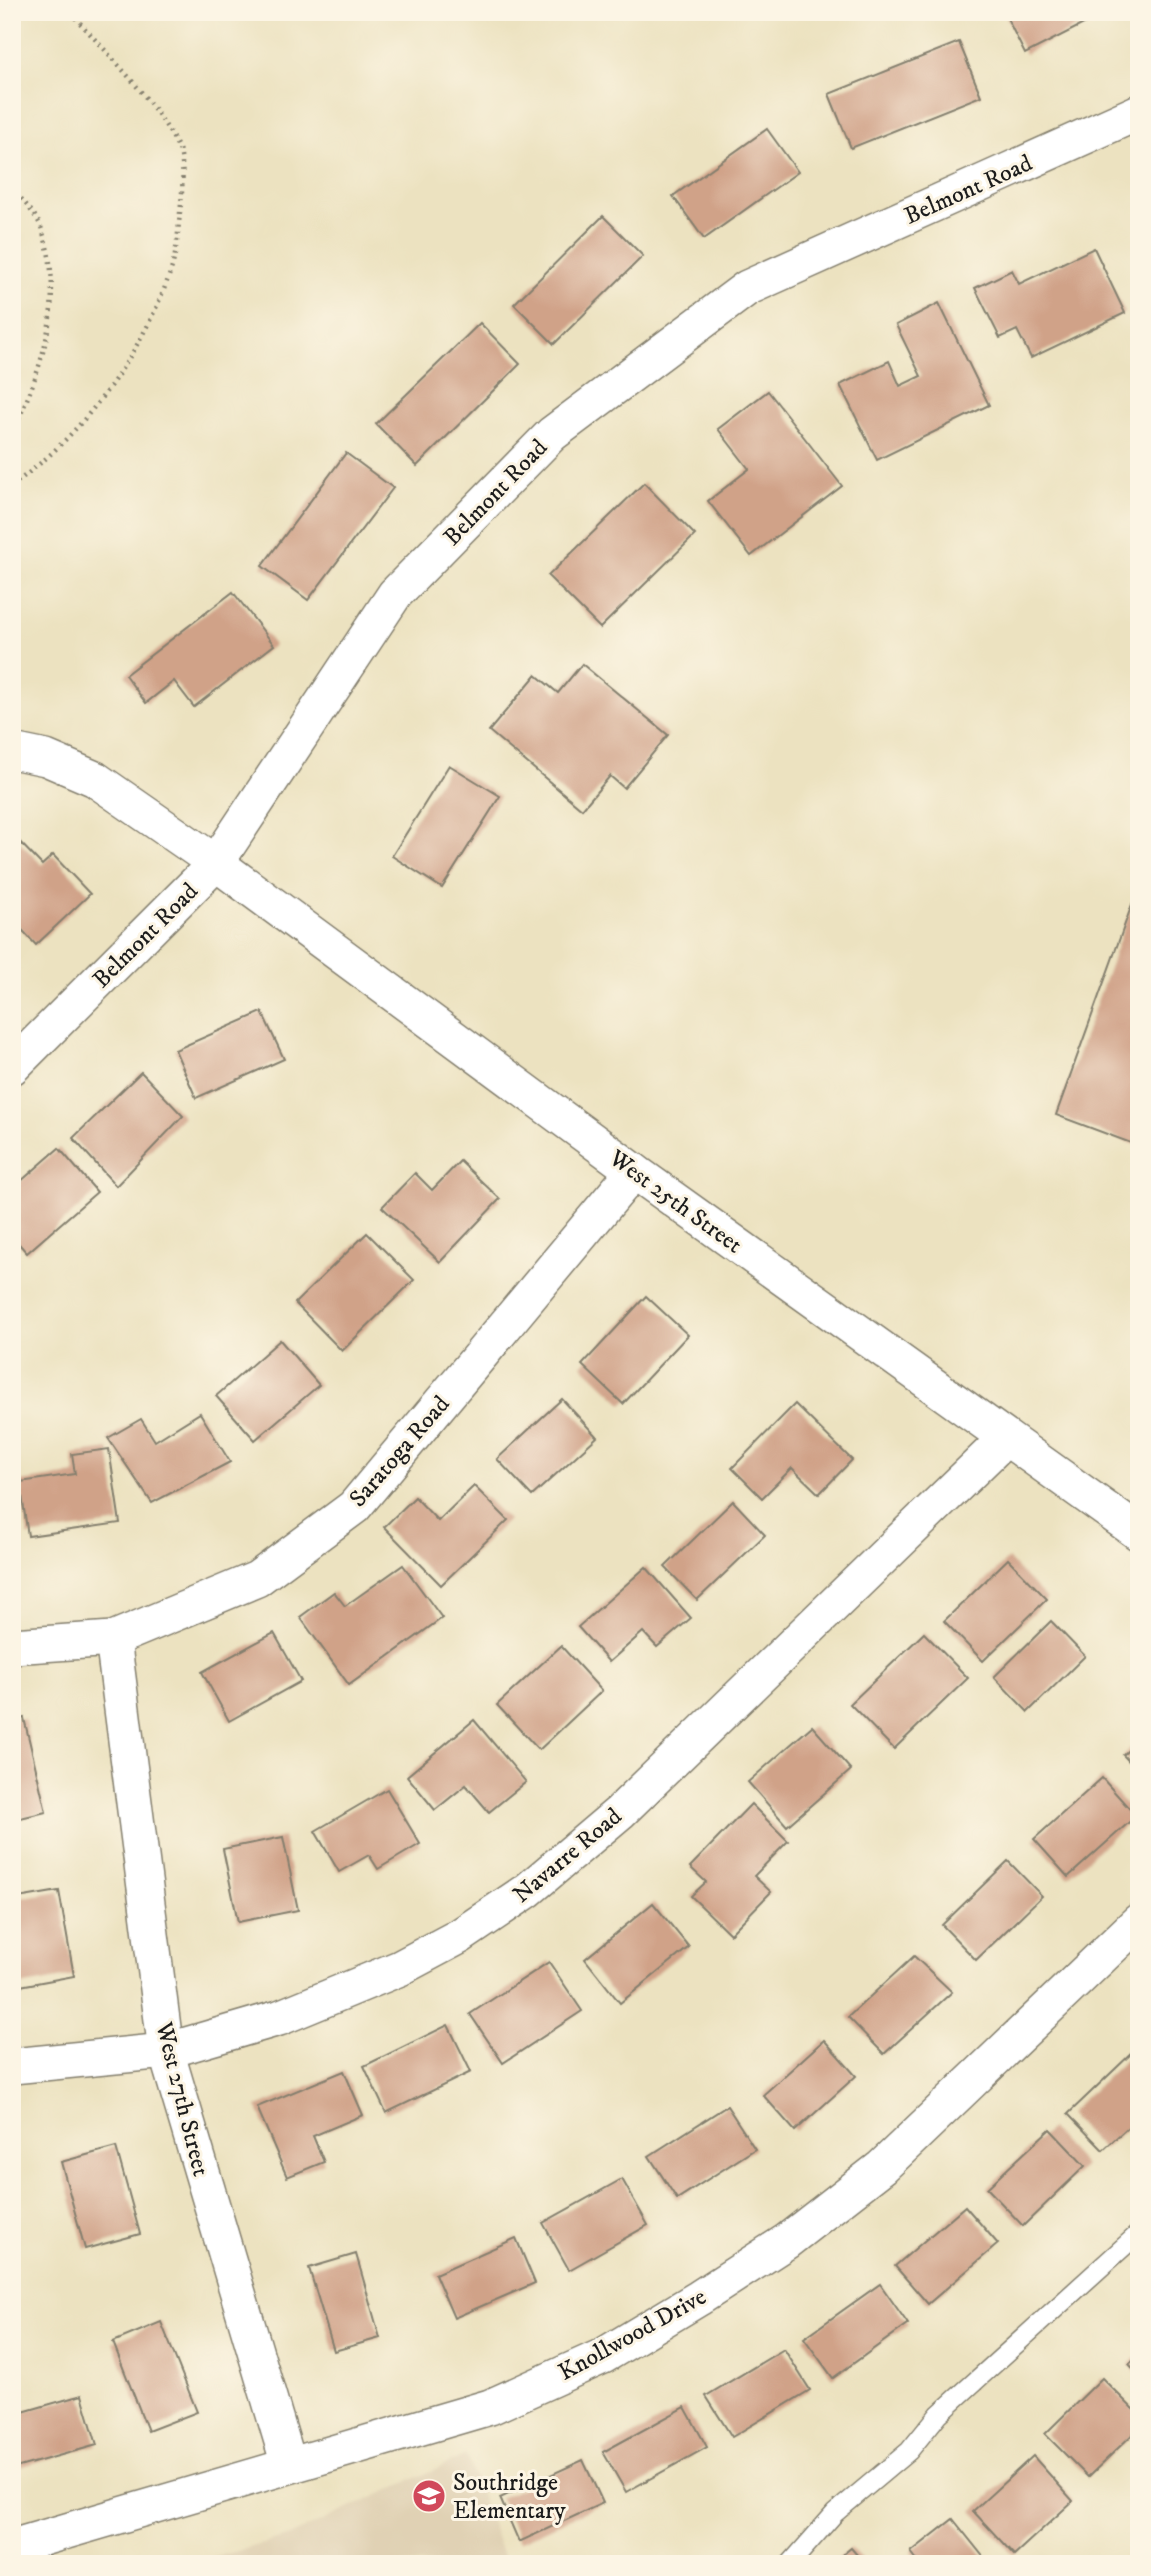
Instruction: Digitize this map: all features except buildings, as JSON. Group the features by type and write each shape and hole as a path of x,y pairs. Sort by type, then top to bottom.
{"street":[{"name":"Belmont Road","path":"12,1067 216,863 395,594 552,434 747,288 1139,112"},
{"name":"West 25th Street","path":"12,751 46,758 95,779 216,863 634,1171 1139,1533"},
{"name":"Saratoga Road","path":"12,1646 113,1639 257,1579 354,1507 634,1171"},
{"name":"Navarre Road","path":"12,2066 166,2052 279,2018 400,1968 460,1936 528,1890 620,1812 1006,1438"},
{"name":"West 27th Street","path":"113,1639 166,2052 289,2465"},
{"name":"Knollwood Drive","path":"12,2547 490,2407 603,2356 787,2241 883,2167 1139,1922"}],"lane":[{"path":"789,2564 835,2512 909,2451 939,2414 1139,2233"}],"path":[{"path":"12,486 57,448 107,391 147,324 171,270 183,194 180,152 157,114 113,59 70,12"},
{"path":"12,188 40,225 50,268 50,330 33,390 12,434"}],"shaded area":[{"name":"Southridge Elementary","path":"466,2455 506,2564 192,2564 287,2537"}],"place":[{"name":"Southridge Elementary","path":"429,2496"}]}
